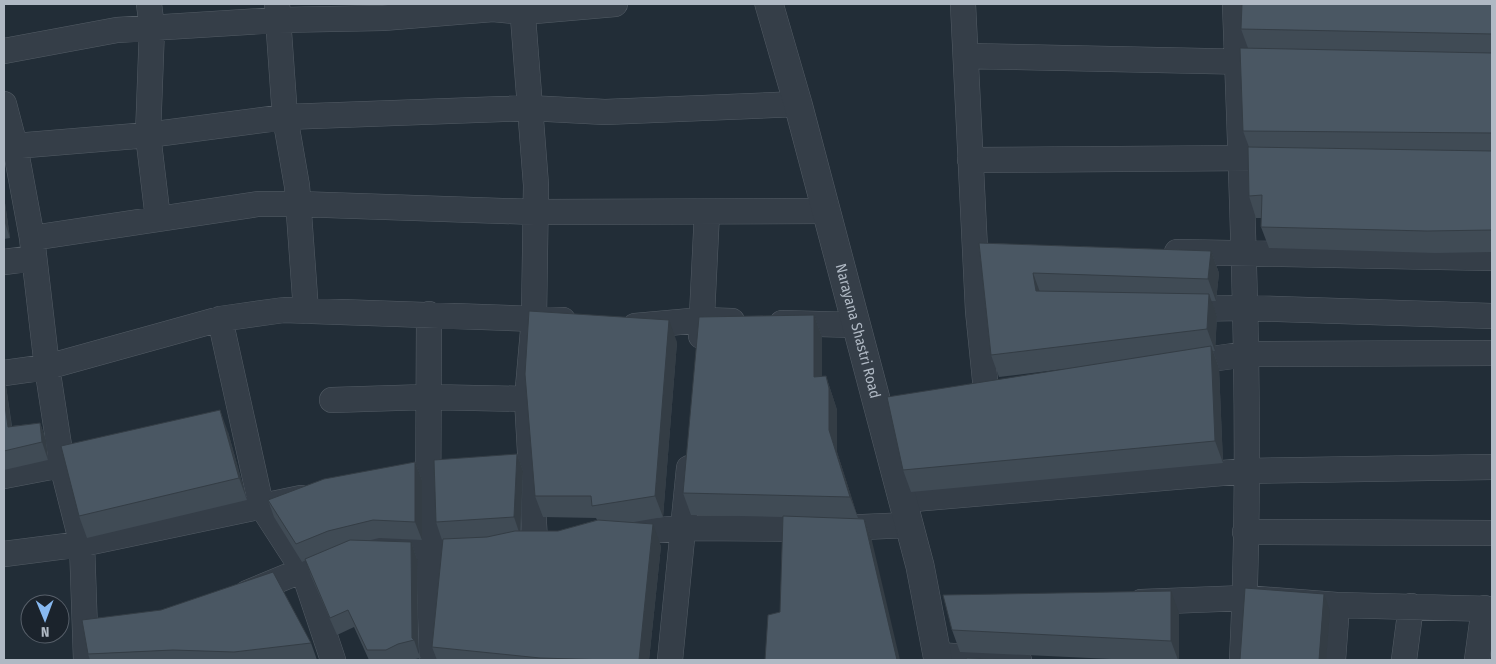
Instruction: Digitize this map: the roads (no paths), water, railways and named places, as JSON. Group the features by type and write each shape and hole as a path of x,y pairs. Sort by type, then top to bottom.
{"street":[{"path":"4,51 116,30 150,16 278,12 383,18 492,9 615,4"},
{"name":"Narayana Shastri Road","path":"769,4 798,104 855,325 888,405 906,512 938,610 937,657"},
{"path":"963,4 970,160 985,252 978,311 986,390"},
{"path":"1235,4 1247,354 1245,598 1242,660"},
{"path":"227,601 355,549 428,544 525,541 532,466 527,399 534,319 536,185 522,8"},
{"path":"278,12 285,117 297,186 306,311"},
{"path":"150,16 148,135 158,219"},
{"path":"966,56 1276,63"},
{"path":"4,104 15,146 33,248 47,367 62,465 82,544 85,648 112,633"},
{"path":"15,146 148,135 285,117 529,108 605,112 798,104"},
{"path":"970,160 1275,158"},
{"path":"4,262 33,248 158,219 258,204 535,212 826,211"},
{"path":"699,360 707,212"},
{"path":"1154,252 1244,252 1492,258"},
{"path":"1156,309 1245,308 1492,316"},
{"path":"4,373 47,367 220,319 284,310 584,321"},
{"path":"429,314 427,397 428,544 432,660"},
{"path":"220,319 234,426 261,505 303,570 333,660"},
{"path":"613,324 632,326 702,320 855,325"},
{"path":"1160,366 1247,354 1492,353"},
{"path":"332,400 427,397 527,399"},
{"path":"670,660 691,449"},
{"path":"4,476 98,456"},
{"path":"369,485 428,474 532,466"},
{"path":"594,536 684,528 817,529 906,512 1246,471 1492,467"},
{"path":"4,554 82,544 320,494"},
{"path":"1245,532 1492,533"},
{"path":"1116,603 1245,598 1337,605 1488,609 1477,660"},
{"path":"1334,660 1337,605"},
{"path":"1404,660 1411,606"},
{"path":"937,657 1019,660"}]}
